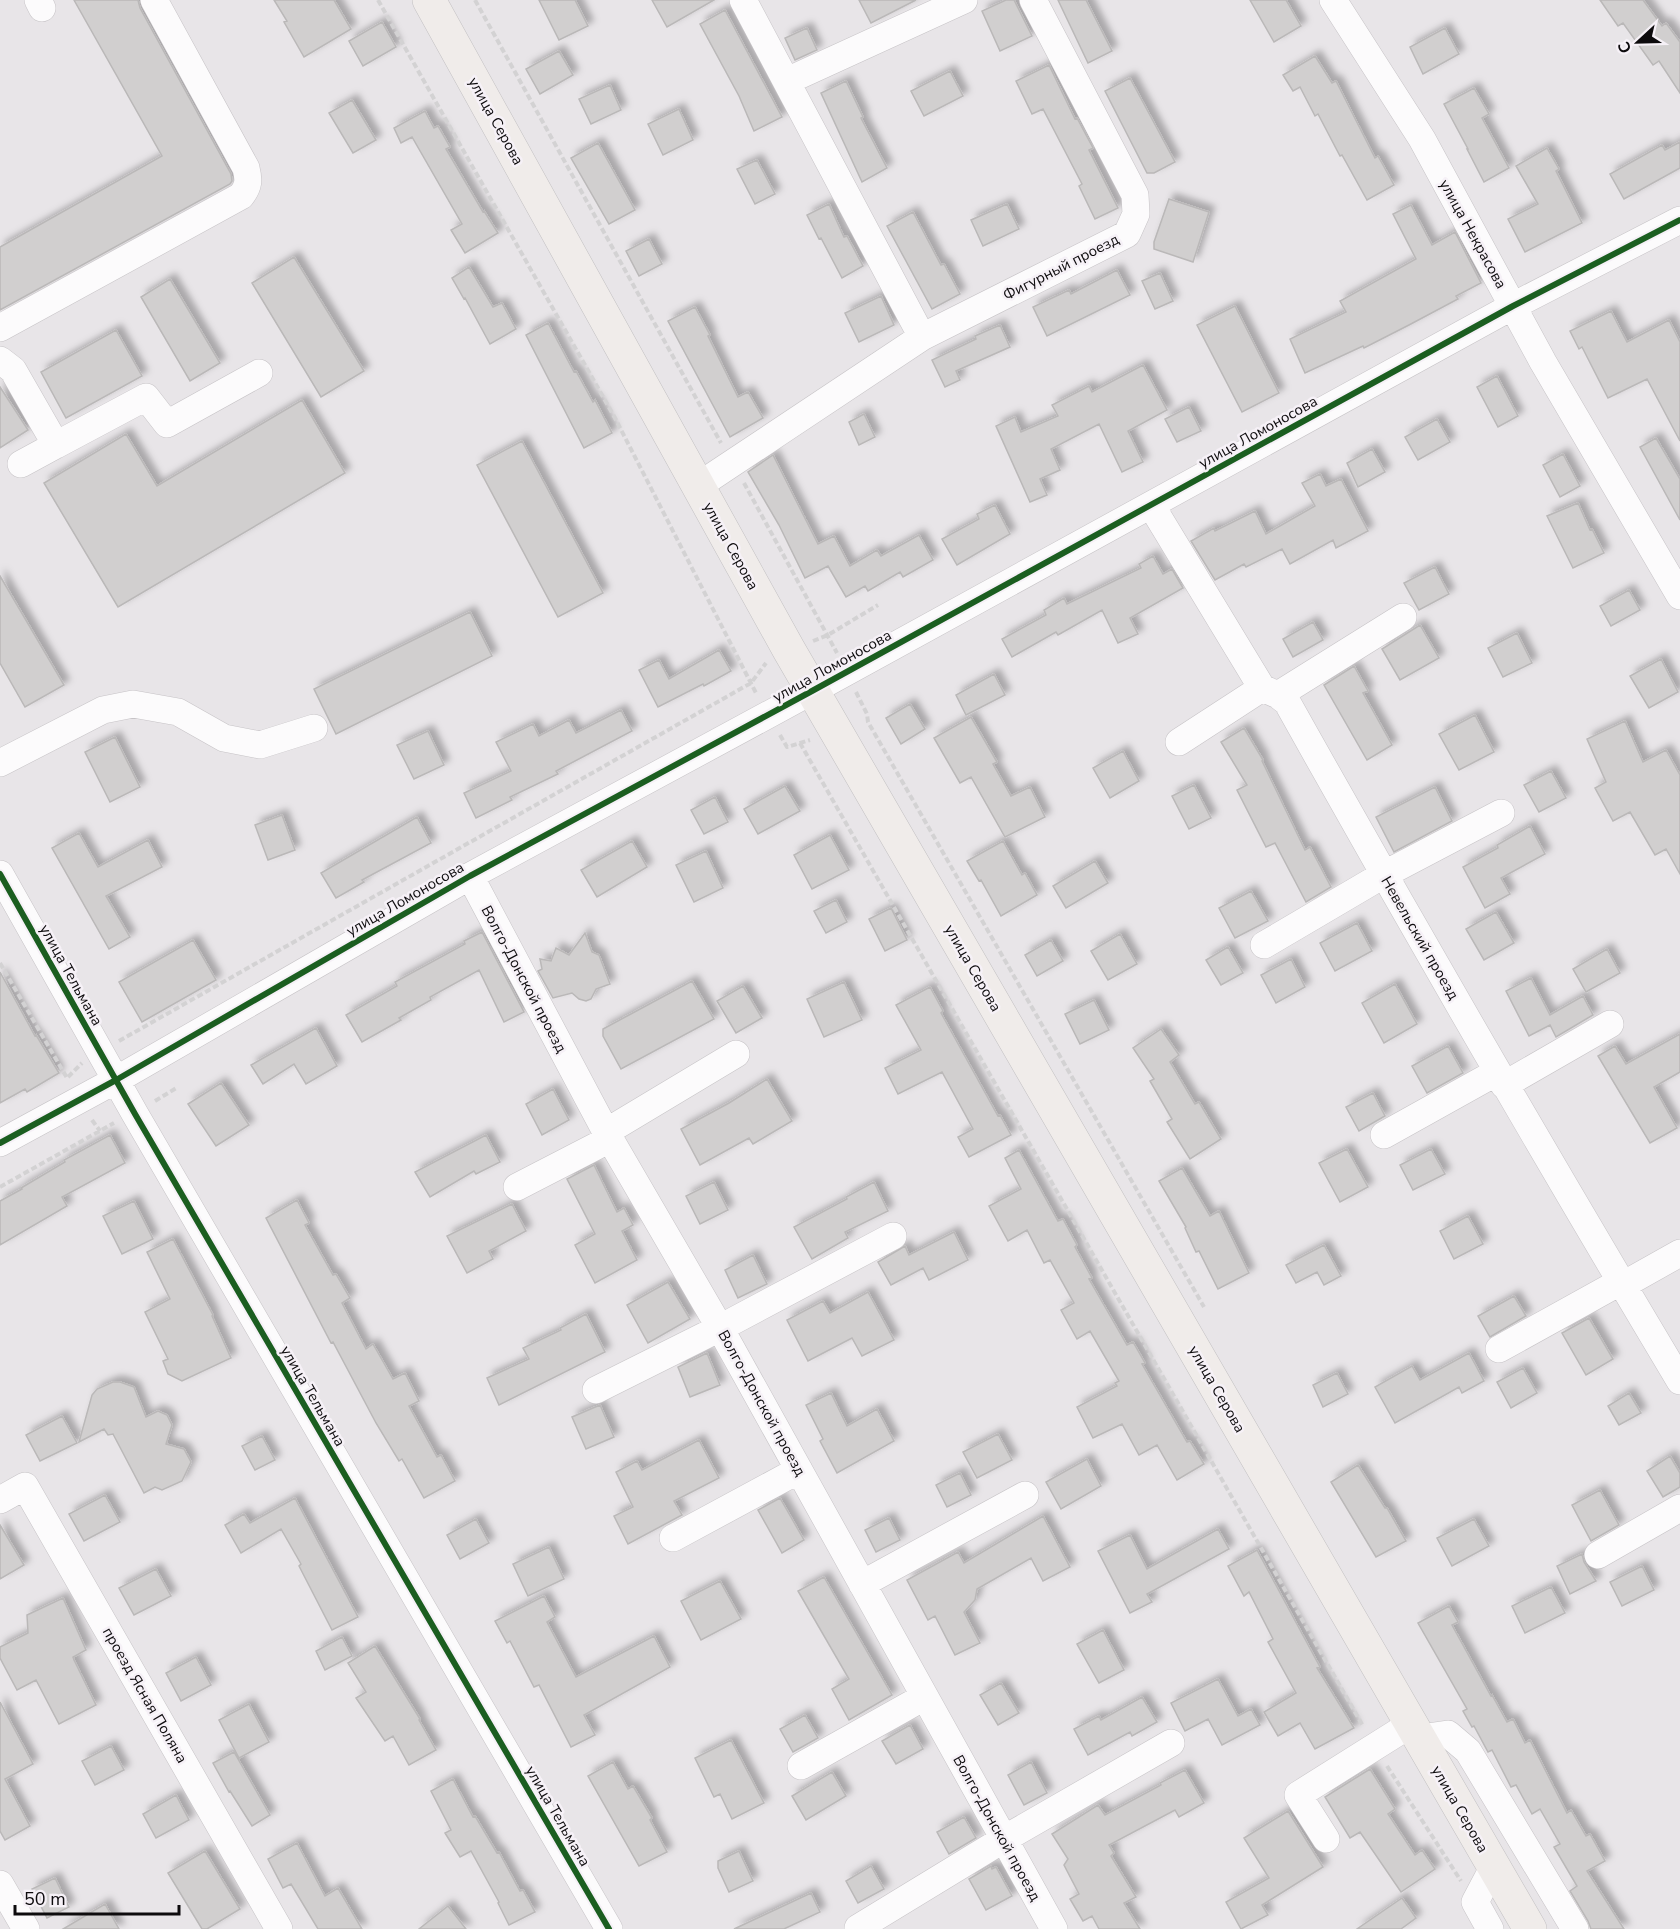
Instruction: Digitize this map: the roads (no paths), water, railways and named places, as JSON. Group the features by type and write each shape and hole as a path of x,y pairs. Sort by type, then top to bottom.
{"main road":[{"name":"улица Серова","path":"429,0 812,691 1530,1929"}],"street":[{"path":"0,328 241,196 247,188 246,168 154,0"},
{"path":"743,0 922,337"},
{"path":"787,81 964,0"},
{"name":"Фигурный проезд","path":"698,486 922,337 1127,234 1136,214 1135,195 1033,0"},
{"name":"улица Некрасова","path":"1333,0 1422,139 1543,362 1680,596"},
{"name":"улица Ломоносова","path":"0,1143 73,1089 116,1080 470,876 1513,306 1680,220"},
{"path":"0,360 13,369 56,445"},
{"path":"21,464 146,397 167,424 259,373"},
{"name":"Невельский проезд","path":"1151,505 1270,691 1287,702 1383,875 1680,1381"},
{"path":"1179,742 1403,617"},
{"path":"0,763 103,710 133,704 178,712 224,738 260,745 314,728"},
{"path":"1264,945 1383,875 1501,813"},
{"name":"улица Тельмана","path":"0,874 9,912 100,1051 609,1929"},
{"name":"Волго-Донской проезд","path":"470,876 608,1136 720,1328 1054,1929"},
{"path":"1384,1135 1610,1024"},
{"path":"517,1187 608,1136 736,1053"},
{"path":"596,1390 720,1328 893,1236"},
{"path":"1499,1349 1680,1253"},
{"path":"673,1538 799,1470"},
{"name":"проезд Ясная Поляна","path":"0,1500 25,1486 279,1929"},
{"path":"862,1584 1025,1495"},
{"path":"1598,1555 1680,1508"},
{"path":"801,1767 924,1697"},
{"path":"1326,1839 1298,1795 1375,1747 1415,1731 1448,1734 1468,1751 1575,1929"},
{"path":"858,1928 1004,1839 1171,1743"},
{"path":"1490,1929 1475,1902 1494,1866"},
{"path":"0,1884 26,1929"}]}
